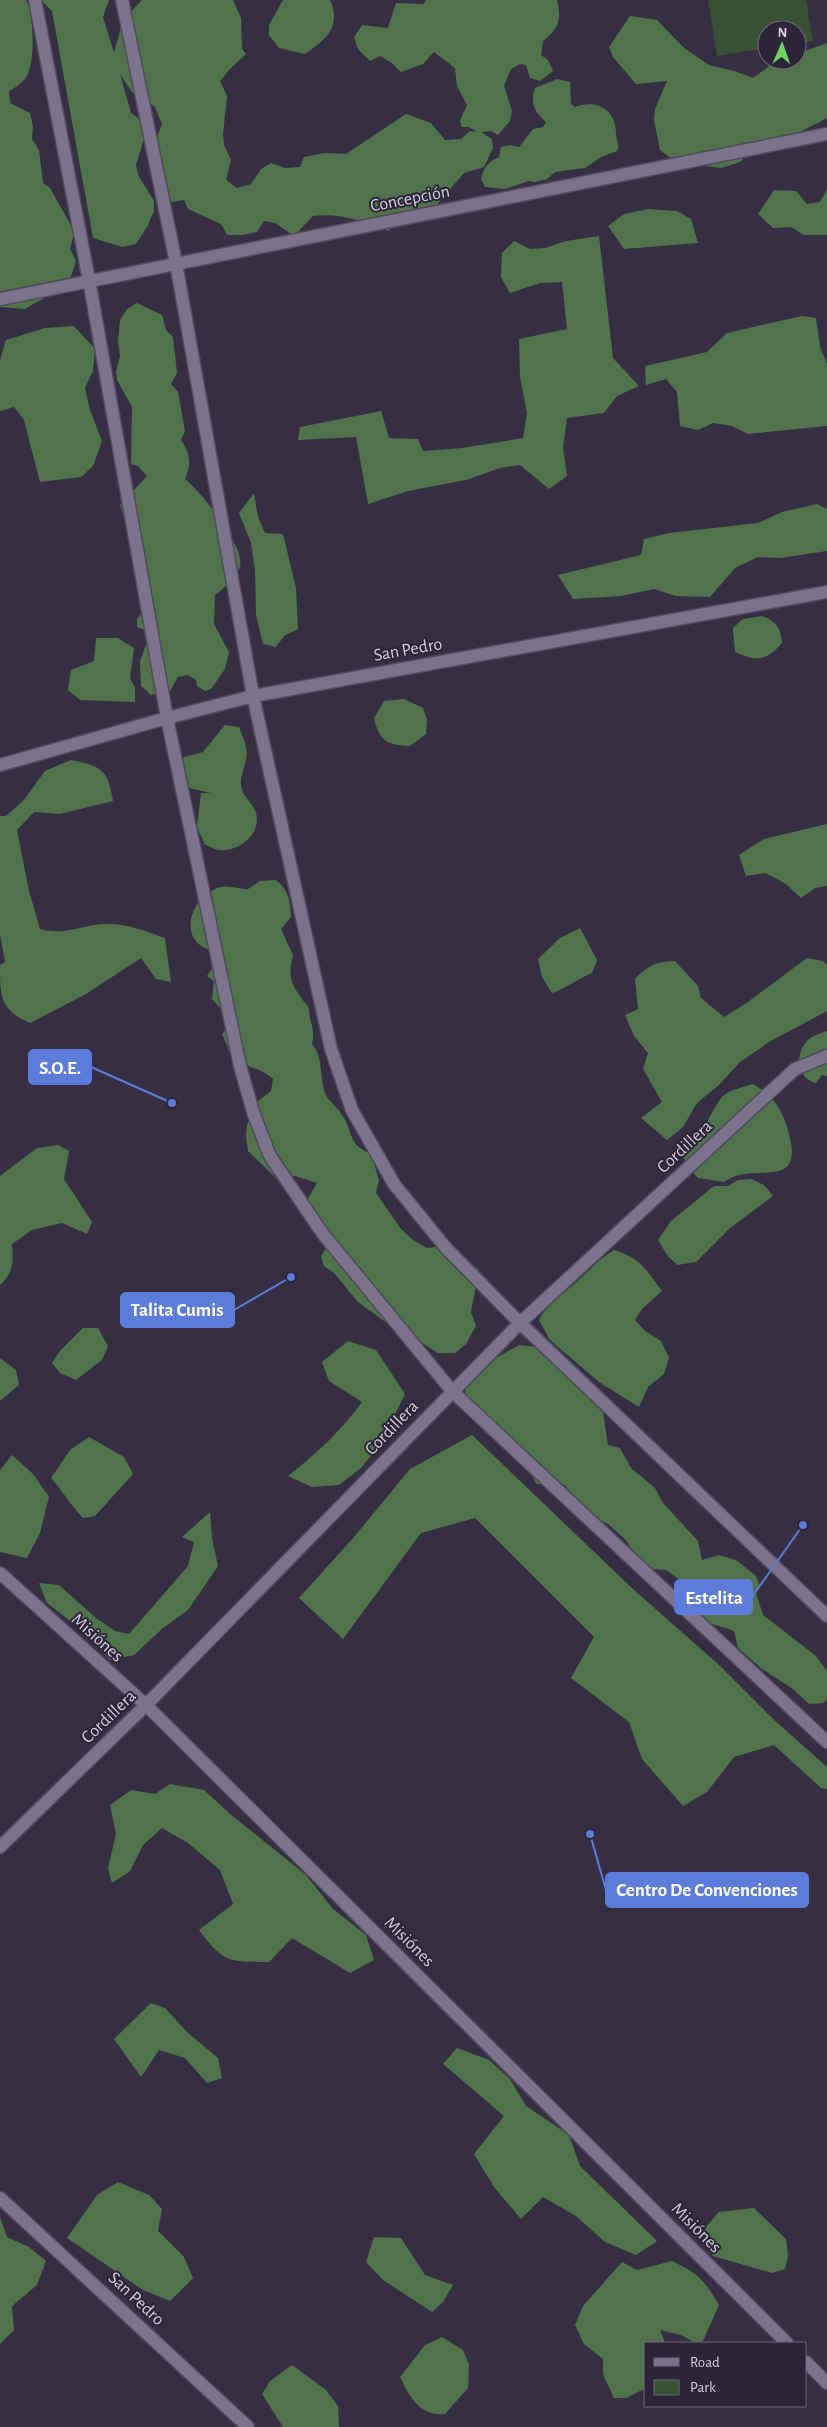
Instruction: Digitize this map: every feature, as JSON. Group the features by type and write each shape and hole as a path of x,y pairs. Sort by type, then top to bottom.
{"street":[{"path":"35,0 89,280 167,718 240,1066 270,1156 323,1234 452,1391 827,1742"},
{"path":"122,0 176,263 253,696 331,1050 352,1110 394,1184 446,1248 520,1323 827,1616"},
{"name":"Concepción","path":"0,299 827,134"},
{"name":"San Pedro","path":"0,765 253,696 827,592"},
{"name":"Cordillera","path":"0,1847 146,1705 520,1323 795,1069 827,1056"},
{"name":"Misiónes","path":"0,1573 146,1705 786,2342"},
{"name":"San Pedro","path":"0,2198 248,2427"},
{"path":"807,2363 827,2383"}],"green space":[{"path":"0,0 26,0 29,7 33,40 31,63 25,79 9,91 10,103 30,113 33,126 32,139 39,150 43,183 50,188 73,229 70,249 76,261 69,282 53,290 47,296 25,309 0,307"},
{"path":"41,0 109,0 103,17 114,53 123,20 142,0 233,0 241,18 242,49 246,54 220,81 227,96 223,134 224,145 231,160 226,180 237,188 251,184 261,169 271,163 285,168 300,167 304,157 325,153 346,154 406,114 431,123 445,140 461,139 470,131 477,132 469,127 462,127 460,121 467,105 457,86 455,68 434,52 423,64 401,72 392,63 380,56 370,61 358,49 354,37 362,25 388,28 396,3 424,4 426,0 557,0 559,18 556,28 543,41 541,55 548,60 553,71 540,81 530,78 526,65 520,64 511,69 504,86 512,111 510,121 498,135 491,131 481,132 492,139 493,148 484,167 464,173 432,210 397,224 388,231 351,219 323,215 313,216 294,236 275,223 264,221 257,232 243,235 227,235 221,224 188,209 184,200 172,202 157,193 148,161 162,124 155,107 132,92 120,74 131,113 145,123 144,139 136,165 138,175 154,201 154,211 147,227 136,244 122,247 93,238 52,11"},
{"path":"283,0 330,0 334,18 330,32 305,54 279,48 269,35 269,25"},
{"path":"708,0 806,0 813,41 807,42 807,20 757,20 757,50 717,56"},
{"path":"630,16 657,20 684,48 709,65 753,78 764,70 807,70 807,50 827,43 827,118 779,143 753,148 740,162 721,168 676,162 660,150 654,120 655,109 667,81 636,84 613,57 609,47"},
{"path":"557,79 570,82 571,104 575,107 590,104 597,105 608,112 615,124 618,144 617,151 601,157 585,168 555,172 547,179 535,182 529,181 505,189 485,187 481,179 484,171 489,163 499,157 501,147 510,145 519,147 533,129 543,127 546,122 536,111 533,103 535,88"},
{"path":"827,189 827,235 804,235 791,227 773,228 758,214 774,190 796,191 807,204 820,202"},
{"path":"648,209 677,211 691,219 698,243 624,249 608,226 624,214"},
{"path":"599,236 613,358 639,386 617,396 604,413 567,418 563,447 567,476 549,489 520,465 500,468 466,480 408,491 368,504 356,437 298,440 300,427 381,411 389,438 418,439 423,451 462,448 523,438 527,413 520,377 519,339 567,329 562,282 540,283 510,293 501,277 502,253 514,241 530,249 545,248 566,241"},
{"path":"137,303 162,315 166,330 173,337 177,373 171,384 178,392 185,431 181,440 188,454 189,468 185,479 211,507 229,533 240,557 239,570 230,582 215,595 214,624 229,652 225,669 211,689 205,691 197,686 196,680 188,675 178,677 170,691 151,695 141,686 140,661 149,636 145,630 137,627 137,619 142,613 130,535 120,505 147,476 138,466 131,464 132,407 117,380 116,372 120,356 118,341 120,320 127,309"},
{"path":"802,316 816,318 820,347 827,364 827,426 748,434 732,426 713,423 698,430 680,426 677,392 666,379 646,385 645,366 707,352 727,333"},
{"path":"74,326 95,349 93,371 85,388 90,410 102,441 93,466 81,477 40,482 24,420 14,407 0,411 0,360 6,340 45,328"},
{"path":"254,493 258,517 265,533 283,534 296,588 298,629 284,636 276,647 263,644 256,615 255,570 251,543 239,513"},
{"path":"817,504 827,509 827,551 780,558 758,557 735,568 710,597 676,596 654,589 621,596 573,599 558,575 641,555 644,539 669,533 758,523 782,512"},
{"path":"762,616 771,620 777,626 782,643 771,653 761,658 749,657 735,652 733,628 743,619"},
{"path":"96,638 118,638 134,648 130,678 135,688 135,702 80,700 68,690 71,670 94,661"},
{"path":"404,699 423,708 427,720 426,734 410,746 390,743 385,740 378,732 374,718 384,701"},
{"path":"225,725 239,727 244,739 247,756 241,786 243,793 255,809 257,820 256,828 247,840 234,848 220,850 205,845 197,827 201,793 211,793 180,786 178,765 184,757 203,752"},
{"path":"71,760 97,767 102,771 109,782 113,801 60,814 34,812 17,830 29,891 40,929 58,931 115,924 137,928 165,938 171,982 156,979 141,958 86,994 30,1023 20,1018 7,1007 0,985 0,965 5,962 0,934 0,816 6,816 23,801 45,771"},
{"path":"827,824 827,886 815,888 801,898 786,884 766,873 746,876 739,855 764,839"},
{"path":"276,880 284,888 289,901 291,917 281,929 293,955 290,971 293,984 309,1008 313,1030 312,1044 319,1056 324,1091 346,1122 354,1142 371,1154 379,1180 376,1193 401,1229 413,1240 427,1248 436,1247 479,1269 471,1312 476,1326 466,1344 455,1353 438,1353 422,1343 411,1331 384,1321 358,1302 334,1273 324,1266 321,1256 327,1247 313,1232 306,1202 317,1183 295,1176 275,1177 248,1151 247,1125 257,1102 271,1091 273,1079 259,1070 233,1060 222,1034 237,1016 219,1007 212,999 214,981 207,976 222,952 207,949 197,942 192,933 191,923 193,912 208,893 220,887 248,889 260,881"},
{"path":"580,928 597,960 592,973 552,993 542,977 538,959 560,938"},
{"path":"807,958 823,961 827,965 827,1011 769,1042 740,1062 719,1085 697,1103 683,1127 667,1140 641,1118 662,1102 643,1069 648,1053 634,1036 625,1015 638,1009 635,979 639,974 658,963 675,961 698,986 701,998 724,1017 745,1004"},
{"path":"827,1031 827,1076 822,1075 816,1083 804,1076 799,1064 799,1058 804,1045 809,1039"},
{"path":"752,1084 769,1095 781,1111 791,1147 791,1161 785,1168 775,1172 736,1176 724,1182 698,1178 685,1162 686,1141 694,1137 704,1127 718,1102 725,1094"},
{"path":"58,1145 69,1151 64,1179 92,1222 87,1234 62,1223 32,1230 12,1244 10,1271 0,1285 0,1176 37,1148"},
{"path":"751,1179 764,1185 773,1196 730,1228 696,1262 677,1265 667,1255 658,1240 671,1221 714,1186 728,1186 738,1180"},
{"path":"614,1250 637,1261 662,1291 642,1309 635,1320 645,1331 661,1341 669,1358 664,1374 648,1387 639,1407 599,1382 550,1340 539,1320 553,1301 602,1258"},
{"path":"83,1328 98,1328 108,1346 102,1360 76,1380 60,1373 52,1363 60,1351"},
{"path":"348,1341 376,1350 405,1394 380,1444 361,1468 339,1485 312,1487 288,1476 328,1442 362,1402 329,1381 322,1362"},
{"path":"519,1345 538,1347 603,1412 608,1445 620,1448 631,1468 655,1488 663,1503 698,1541 702,1560 719,1555 736,1560 756,1576 759,1584 756,1593 763,1615 816,1656 827,1671 827,1699 824,1703 809,1704 793,1689 762,1669 738,1648 734,1631 707,1622 692,1609 685,1598 680,1580 666,1570 650,1569 636,1558 626,1540 608,1524 598,1519 570,1493 565,1485 536,1484 530,1469 513,1458 508,1448 485,1433 476,1419 462,1407 471,1363 489,1362"},
{"path":"0,1358 16,1370 19,1385 0,1401"},
{"path":"472,1435 634,1590 718,1664 772,1718 827,1767 827,1789 821,1788 774,1745 734,1757 707,1792 683,1806 642,1759 629,1722 571,1678 594,1637 475,1518 421,1533 343,1639 299,1598 354,1537 410,1469"},
{"path":"89,1437 124,1457 133,1474 95,1516 83,1518 51,1478 70,1450"},
{"path":"12,1455 33,1474 49,1497 40,1533 27,1558 0,1552 0,1470"},
{"path":"210,1512 212,1538 218,1566 188,1610 163,1628 134,1655 110,1660 78,1627 47,1603 39,1583 59,1585 96,1618 115,1631 129,1634 188,1566 194,1542 182,1537"},
{"path":"170,1784 204,1790 229,1813 306,1875 333,1909 366,1935 374,1960 350,1973 292,1938 269,1962 235,1960 222,1955 199,1930 233,1904 220,1870 188,1843 162,1828 143,1845 130,1871 112,1883 108,1868 116,1834 110,1805 131,1790 155,1794"},
{"path":"151,2003 165,2008 188,2033 218,2058 222,2078 207,2083 185,2058 159,2050 141,2077 114,2039"},
{"path":"457,2048 489,2060 510,2079 526,2106 569,2135 580,2166 657,2241 636,2255 605,2242 576,2216 543,2197 521,2219 494,2187 474,2154 504,2116 443,2064"},
{"path":"118,2182 149,2195 162,2209 158,2231 184,2257 193,2278 170,2301 143,2290 67,2238 97,2195"},
{"path":"754,2208 786,2239 788,2256 785,2269 772,2273 713,2256 706,2242 705,2228 719,2212"},
{"path":"0,2217 7,2237 29,2247 46,2261 37,2285 12,2306 14,2330 0,2344"},
{"path":"374,2237 401,2238 425,2275 453,2285 443,2302 432,2312 383,2280 366,2262"},
{"path":"672,2261 700,2278 719,2305 702,2342 694,2342 681,2335 660,2330 665,2342 644,2342 644,2389 626,2398 614,2398 603,2374 603,2359 584,2344 575,2325 583,2306 622,2262 637,2270"},
{"path":"442,2337 463,2350 469,2365 468,2388 445,2414 436,2414 422,2409 416,2404 400,2377 425,2345"},
{"path":"292,2365 326,2390 338,2406 339,2427 283,2427 262,2394 270,2381"}],"place":[{"name":"S.O.E.","path":"172,1103"},
{"name":"Talita Cumis","path":"291,1277"},
{"name":"Estelita","path":"803,1525"},
{"name":"Centro De Convenciones","path":"590,1834"}]}
